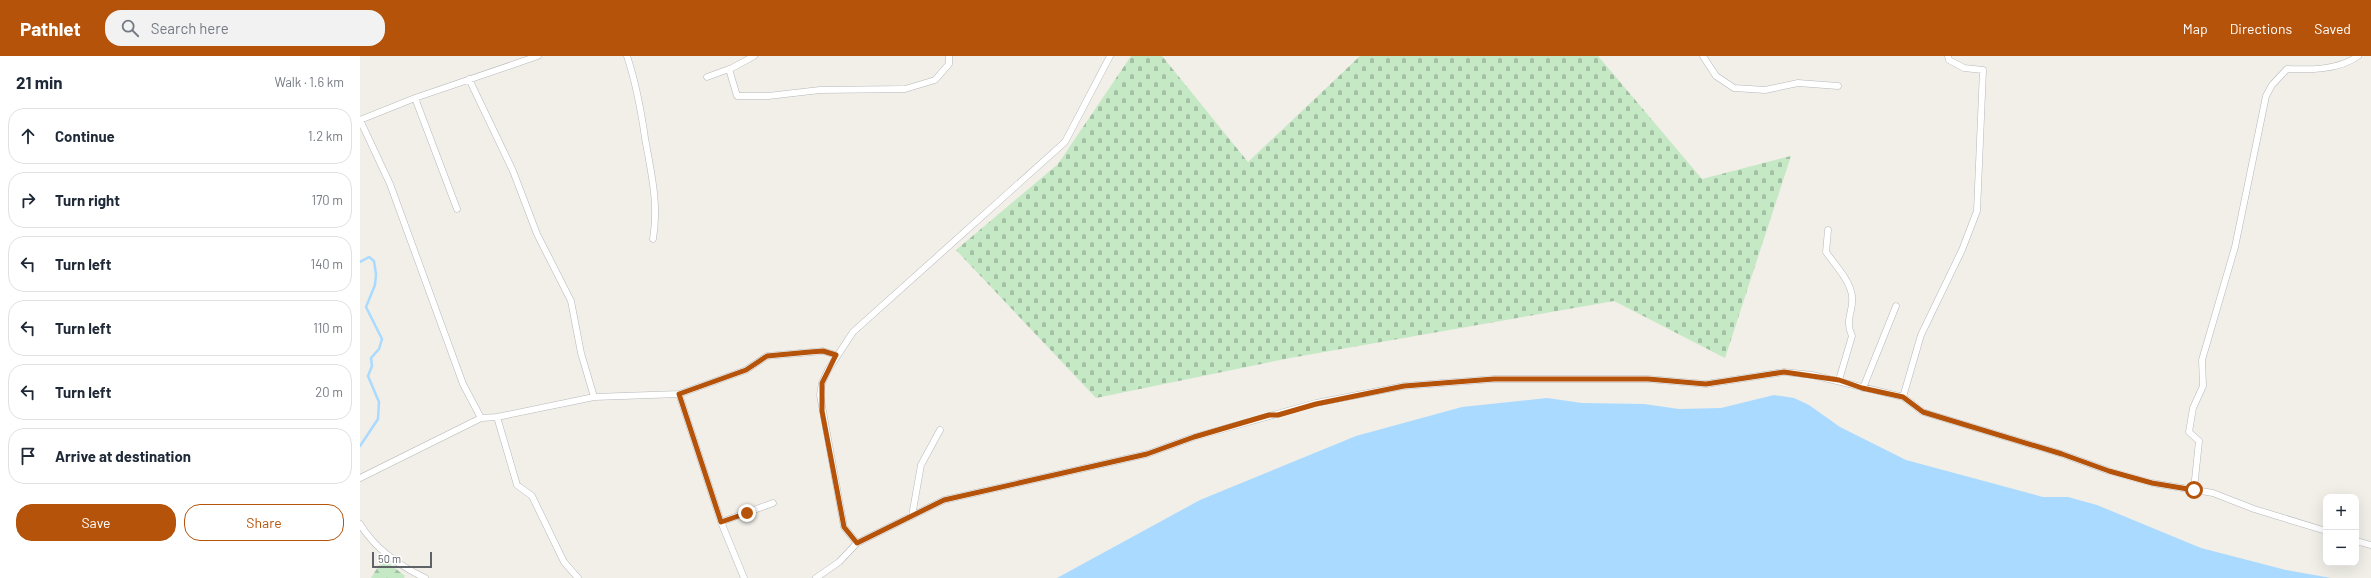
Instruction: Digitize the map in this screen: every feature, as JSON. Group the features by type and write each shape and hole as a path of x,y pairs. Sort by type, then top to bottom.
{"street":[{"path":"481,418 463,384 393,190 360,120 415,98 538,56"},
{"path":"628,56 636,85 654,186 657,216 653,239"},
{"path":"707,77 729,69 754,56"},
{"path":"729,69 737,96 768,96 820,90 905,89 935,80 949,64 949,56"},
{"path":"857,543 844,527 822,411 822,383 836,355 853,332 867,318 1065,142 1110,56"},
{"path":"1703,56 1716,76 1734,88 1765,90 1798,83 1838,86"},
{"path":"1903,397 1921,335 1962,250 1977,206 1983,70 1964,68 1949,60 1948,56"},
{"path":"2194,490 2199,440 2189,432 2193,408 2203,386 2202,360 2234,247 2266,96 2272,85 2287,69 2314,70 2352,60 2358,56"},
{"path":"469,79 513,171 537,234 571,301 581,353 594,397"},
{"path":"415,98 457,209"},
{"path":"1828,230 1826,252 1844,276 1852,296 1847,326 1852,336 1839,380"},
{"path":"1862,388 1896,306"},
{"path":"360,478 481,418 497,417 594,397 679,394 746,370 767,356 816,351 836,355"},
{"path":"816,578 839,562 857,543 944,500 1147,454 1194,437 1269,415 1278,415 1316,404 1404,386 1494,379 1648,379 1706,384 1784,372 1839,380 1862,388 1903,397 1923,412 2062,454 2109,471 2152,483 2214,493 2254,510 2292,519 2323,531"},
{"path":"679,394 721,522 744,578"},
{"path":"497,417 517,485 532,496 564,562 578,578"},
{"path":"912,516 921,465 940,430"},
{"path":"721,522 773,503"},
{"path":"360,524 371,539 399,565 425,578"},
{"path":"2359,542 2371,544"}],"green space":[{"path":"1131,56 1162,56 1248,162 1360,56 1598,56 1702,179 1791,156 1725,358 1614,301 1290,358 1096,398 956,250 1058,164"},
{"path":"383,559 405,576 404,578 371,578"}],"water":[{"path":"1774,395 1794,398 1809,405 1840,427 1906,460 2043,497 2068,497 2097,505 2201,548 2286,570 2331,578 1057,578 1200,500 1356,436 1462,407 1547,398 1582,403 1644,404 1679,409 1721,408"}],"waterway":[{"path":"360,262 369,257 374,261 376,274 375,285 366,307 382,339 379,349 371,358 372,366 368,376 379,402 378,419 360,446"}],"route":[{"path":"747,513 721,522 679,394 746,370 767,356 823,351 836,355 822,383 820,395 844,527 857,543 944,500 969,496 1147,454 1194,437 1269,415 1278,415 1316,404 1404,386 1494,379 1648,379 1706,384 1784,372 1812,375 1839,380 1862,388 1903,397 1923,412 2008,439 2062,454 2109,471 2152,483 2194,490"}]}
